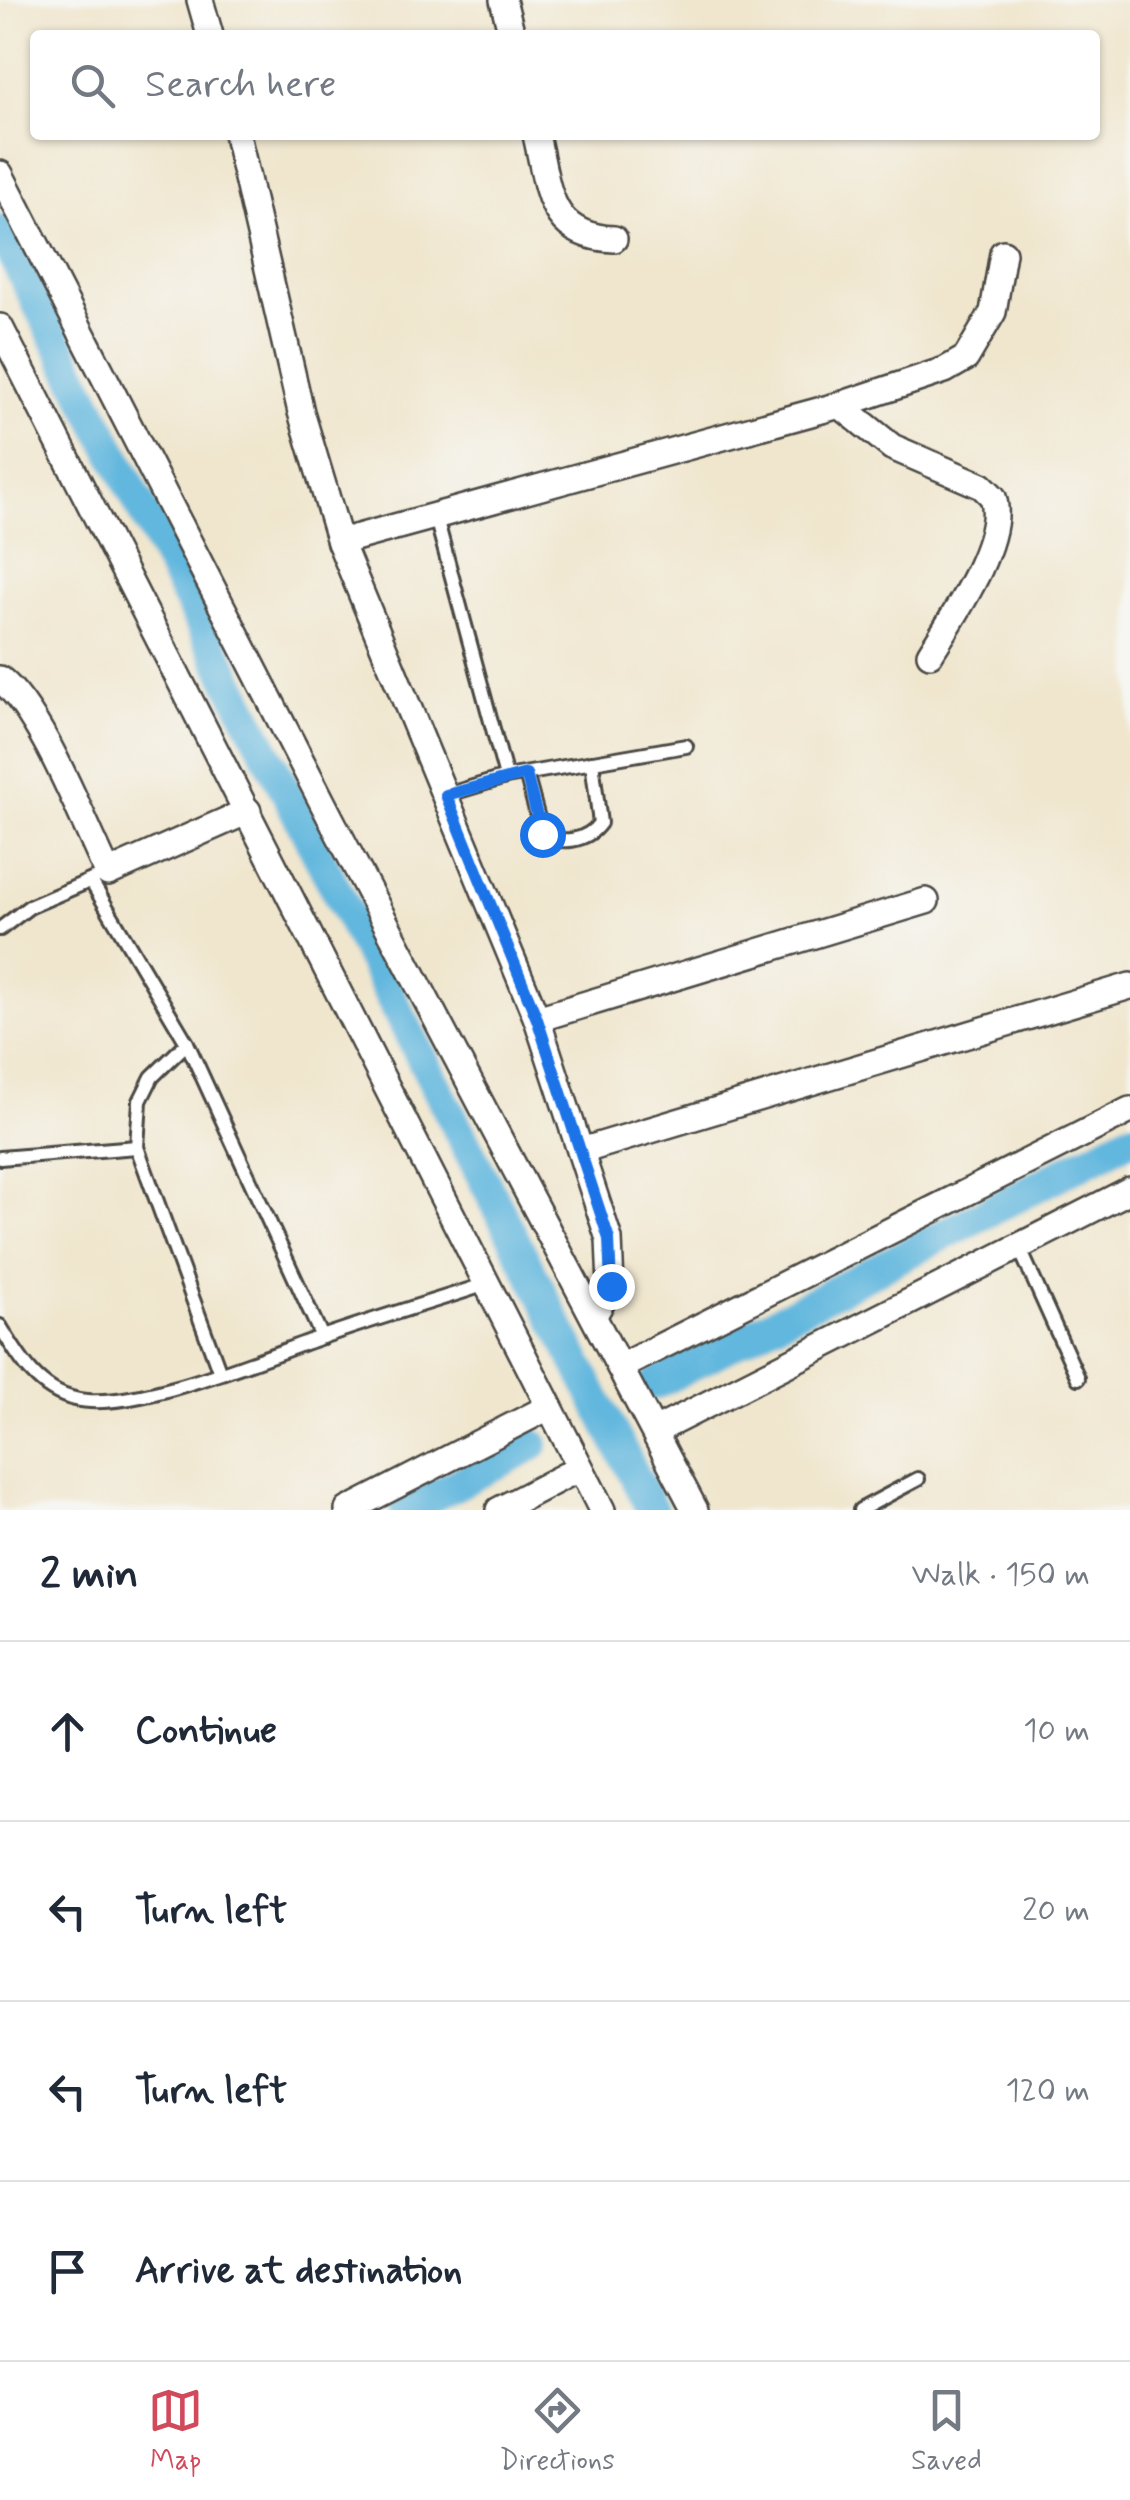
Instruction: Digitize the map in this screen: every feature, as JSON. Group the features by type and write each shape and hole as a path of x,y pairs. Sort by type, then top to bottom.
{"street":[{"path":"200,0 209,30"},
{"path":"503,0 511,30"},
{"path":"238,140 300,412 340,542 537,1019 581,1151 613,1264 611,1286 594,1316"},
{"path":"537,140 561,220 571,231 588,238 614,239"},
{"path":"0,174 334,825 695,1510"},
{"path":"340,542 840,405 945,370 966,358 993,312 1003,252"},
{"path":"0,327 602,1510"},
{"path":"840,405 892,447 982,486 993,497 996,528 930,654"},
{"path":"0,679 16,692 32,718 99,877 248,811"},
{"path":"537,1019 926,900"},
{"path":"581,1151 1130,986"},
{"path":"620,1367 1130,1110"},
{"path":"655,1431 1130,1190"},
{"path":"348,1510 549,1407"},
{"path":"499,1510 580,1468"}],"lane":[{"path":"436,514 506,777"},
{"path":"446,795 506,777 686,746"},
{"path":"526,774 542,834 554,840 568,840 592,833 600,822 592,762"},
{"path":"0,929 29,907 99,877 187,1043 322,1336"},
{"path":"187,1043 152,1077 140,1101 137,1147 220,1374"},
{"path":"0,1158 137,1147"},
{"path":"1018,1247 1078,1378"},
{"path":"0,1326 24,1366 51,1389 75,1399 108,1402 220,1374 322,1336 487,1284"},
{"path":"860,1510 918,1478"}],"waterway":[{"path":"0,230 652,1510"},
{"path":"655,1384 1130,1138"},
{"path":"406,1510 533,1445"}],"route":[{"path":"542,834 526,774 446,795 537,1019 609,1239 611,1286"}]}
